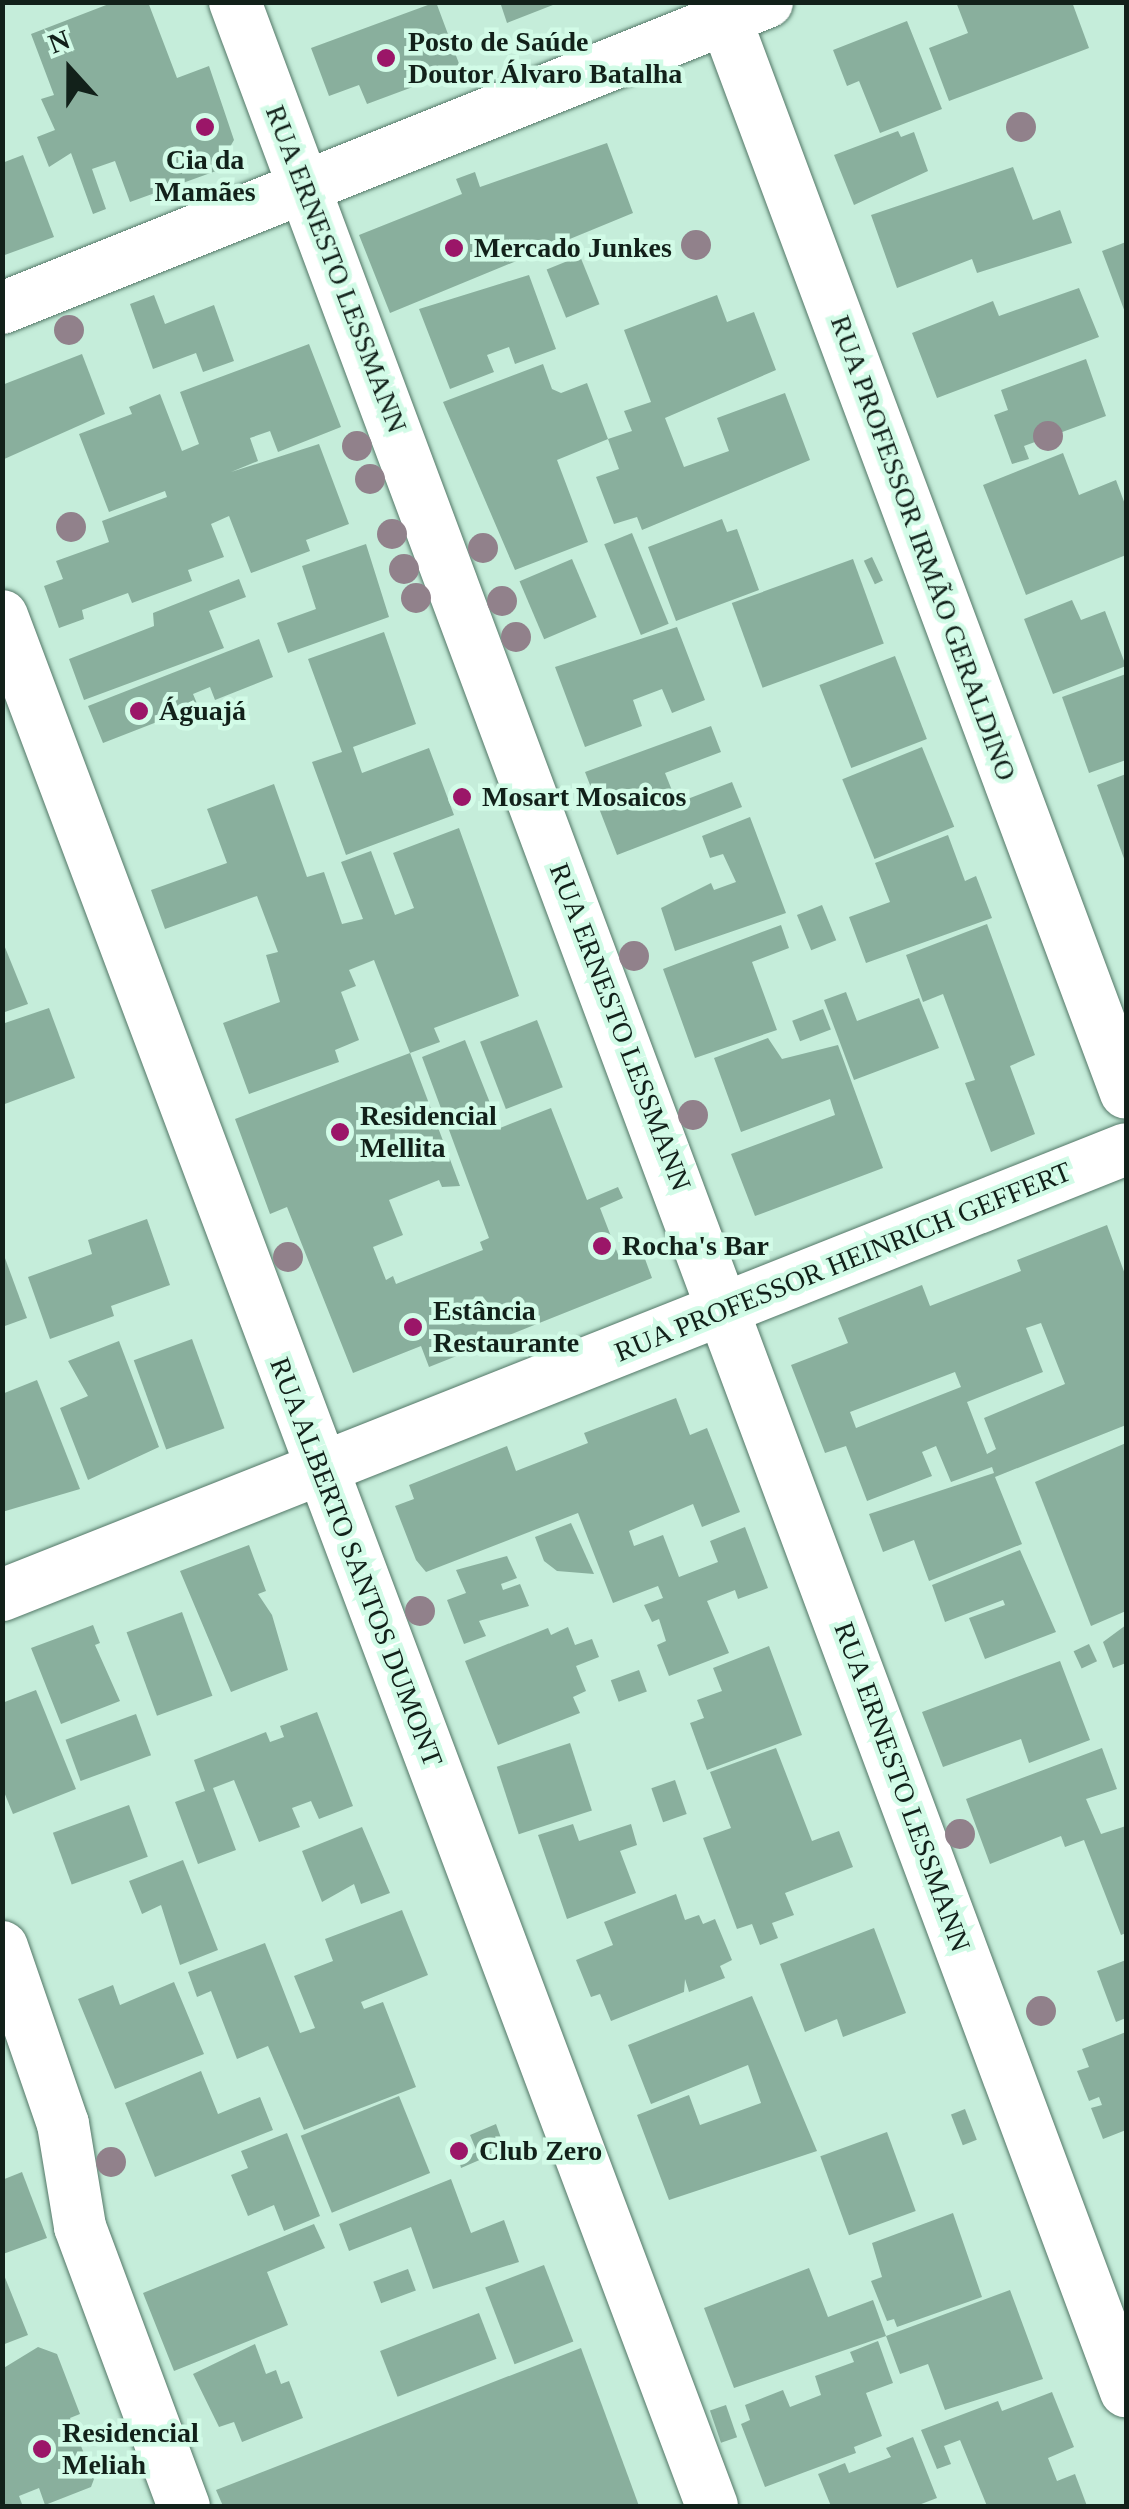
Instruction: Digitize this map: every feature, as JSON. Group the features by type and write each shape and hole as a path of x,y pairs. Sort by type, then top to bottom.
{"street":[{"name":"RUA ERNESTO LESSMANN","path":"236,2 726,1308 1126,2391"},
{"path":"2,308 306,189 737,8"},
{"name":"RUA PROFESSOR IRMÃO GERALDINO","path":"737,8 1126,1093"},
{"name":"RUA ALBERTO SANTOS DUMONT","path":"2,616 712,2506"},
{"name":"RUA PROFESSOR HEINRICH GEFFERT","path":"2,1595 1126,1149"},
{"path":"3,1948 63,2124 80,2227 184,2506"}],"building":[{"path":"114,2 148,2 177,78 209,66 234,140 216,171 130,202 115,161 92,169 106,209 93,214 71,153 49,167 37,137 55,130 41,99 54,95 31,34"},
{"name":"Posto de Saúde Doutor Álvaro Batalha","path":"436,2 461,69 367,104 359,85 329,96 311,48"},
{"path":"500,2 558,2 558,3 507,23"},
{"path":"956,2 1072,2 1089,48 949,101 929,48 968,33"},
{"path":"907,21 942,109 880,133 859,81 847,86 833,50"},
{"path":"898,131 901,137 914,132 928,171 854,205 834,155"},
{"path":"607,143 633,213 390,313 359,235 462,194 456,179 475,172 480,187"},
{"path":"23,155 54,237 2,256 2,163"},
{"path":"1013,167 1033,220 1060,210 1072,243 977,273 972,259 897,288 871,215"},
{"path":"1126,242 1126,315 1102,251"},
{"path":"580,256 599,304 566,318 547,269"},
{"path":"529,275 556,349 515,364 509,347 487,355 494,372 450,389 419,309"},
{"path":"1079,288 1099,337 937,398 912,333 993,301 999,316"},
{"path":"154,295 165,324 214,305 234,361 203,372 196,353 153,369 130,304"},
{"path":"717,295 727,322 754,312 776,370 665,418 684,467 729,451 717,418 785,393 810,460 642,530 637,517 614,524 596,477 619,469 608,439 632,431 624,411 651,402 624,330"},
{"path":"309,344 341,427 278,452 270,431 250,438 258,461 231,472 319,444 349,524 306,540 310,551 251,573 229,516 211,524 224,557 188,570 192,581 132,603 128,593 82,610 84,619 59,628 44,586 63,579 56,561 109,542 102,521 167,497 165,491 109,512 79,434 132,414 129,407 160,394 182,451 199,444 180,392"},
{"path":"82,354 105,414 2,460 2,385"},
{"path":"1086,359 1106,416 1024,446 1029,459 1012,464 994,415 1008,410 1001,390"},
{"path":"543,364 552,389 561,393 587,383 608,439 557,460 588,542 515,570 443,402"},
{"path":"1063,453 1079,495 1116,480 1126,507 1126,555 1026,595 983,485"},
{"path":"722,519 727,532 737,529 759,590 676,621 648,547"},
{"path":"632,533 669,624 641,635 604,544"},
{"path":"366,544 389,617 288,653 277,623 316,609 302,566"},
{"path":"872,557 883,581 875,584 864,561"},
{"path":"572,559 597,617 544,639 520,581"},
{"path":"853,559 884,644 763,688 732,603"},
{"path":"239,579 246,597 209,611 224,648 84,700 69,659 154,626 153,613"},
{"path":"1072,600 1081,620 1105,611 1126,666 1053,694 1024,619"},
{"path":"677,627 705,700 672,713 662,689 633,700 642,726 585,747 555,667"},
{"path":"384,632 416,724 353,747 362,773 429,748 454,815 346,855 312,762 342,752 308,659"},
{"path":"259,639 273,677 215,700 210,687 193,694 198,706 103,743 88,706"},
{"path":"895,656 927,739 851,768 819,685"},
{"path":"1126,674 1126,760 1089,773 1062,697"},
{"path":"711,726 721,752 665,773 677,803 732,782 742,807 617,855 585,772"},
{"path":"922,747 954,827 874,859 842,779"},
{"path":"1126,774 1126,864 1097,785"},
{"path":"274,784 307,877 324,872 342,924 363,919 341,862 371,851 395,915 414,908 393,853 459,828 519,996 434,1028 440,1042 410,1053 374,960 349,970 356,986 341,992 359,1040 335,1050 339,1062 249,1094 223,1023 280,1002 266,955 278,952 257,896 165,929 151,890 227,863 207,809"},
{"path":"750,817 786,913 675,951 661,908 711,883 714,890 736,882 723,854 710,858 702,836"},
{"path":"948,835 965,881 976,876 992,918 866,963 849,917 890,902 875,863"},
{"path":"822,905 836,940 811,950 797,915"},
{"path":"987,924 1035,1055 1010,1066 1035,1134 991,1152 965,1083 975,1080 943,994 923,1002 906,955"},
{"path":"781,925 789,948 752,962 777,1030 695,1058 663,969"},
{"path":"2,940 28,1004 2,1013"},
{"path":"846,992 857,1021 919,998 939,1048 854,1080 824,1000"},
{"path":"49,1008 75,1078 2,1105 2,1024"},
{"path":"823,1009 831,1030 800,1041 792,1021"},
{"path":"537,1020 563,1087 506,1109 480,1042"},
{"path":"768,1038 782,1059 838,1045 883,1168 755,1216 731,1154 835,1115 830,1099 741,1132 714,1058"},
{"path":"465,1040 500,1128 551,1108 587,1200 618,1187 623,1198 600,1208 619,1257 641,1248 652,1278 429,1367 421,1346 353,1373 287,1207 270,1214 235,1119 410,1053 460,1186 442,1187 439,1180 389,1200 403,1235 373,1247 386,1280 393,1276 396,1284 483,1250 480,1242 489,1238 422,1057"},
{"path":"147,1219 170,1285 111,1306 114,1316 50,1339 28,1277 92,1254 88,1240"},
{"path":"1107,1225 1126,1277 1126,1425 995,1477 1022,1544 929,1581 914,1540 883,1552 869,1514 994,1473 992,1467 951,1482 936,1446 922,1452 932,1476 867,1501 846,1446 825,1453 791,1365 848,1343 838,1318 922,1285 930,1306 1021,1271 1017,1260","holes":["1041,1323 1065,1384 984,1418 996,1449 987,1454 967,1402 1043,1372 1026,1328","955,1372 961,1387 856,1428 850,1412"]},
{"path":"2,1250 27,1318 2,1327"},
{"path":"192,1339 224,1428 166,1449 134,1360"},
{"path":"119,1341 159,1447 88,1480 60,1408 88,1396 68,1361"},
{"path":"37,1380 80,1489 2,1512 2,1394"},
{"path":"676,1398 690,1435 707,1428 740,1512 702,1527 693,1504 629,1531 634,1546 663,1535 679,1577 718,1562 710,1541 745,1527 768,1588 738,1599 735,1590 707,1601 729,1653 669,1676 657,1645 666,1641 659,1619 652,1622 644,1605 663,1598 658,1586 613,1603 578,1513 426,1572 416,1560 395,1506 414,1499 409,1485 507,1446 516,1471 588,1443 584,1433"},
{"path":"1126,1443 1126,1611 1091,1626 1035,1482"},
{"path":"571,1523 594,1574 557,1571 544,1561 535,1537"},
{"path":"249,1545 266,1591 258,1594 272,1615 288,1670 231,1692 180,1571"},
{"path":"1020,1550 1056,1632 985,1659 969,1618 1005,1605 1003,1600 945,1622 932,1585"},
{"path":"507,1556 517,1578 501,1584 503,1590 520,1584 529,1606 479,1621 486,1636 464,1644 447,1600 466,1593 456,1570"},
{"path":"182,1612 212,1696 157,1716 127,1632"},
{"path":"93,1625 100,1643 95,1645 120,1701 61,1724 31,1648"},
{"path":"1126,1625 1126,1663 1113,1668 1103,1642"},
{"path":"568,1627 575,1645 592,1639 599,1657 576,1666 586,1691 573,1697 580,1713 498,1745 465,1661 548,1628 551,1635"},
{"path":"1089,1644 1097,1661 1082,1668 1074,1651"},
{"path":"769,1646 802,1735 707,1770 690,1723 704,1718 697,1700 722,1691 713,1668"},
{"path":"1060,1661 1090,1740 1029,1763 1021,1739 943,1767 922,1712"},
{"path":"639,1670 647,1692 619,1702 611,1680"},
{"path":"36,1690 76,1789 13,1814 2,1787 2,1703"},
{"path":"317,1712 353,1806 319,1819 311,1801 292,1808 300,1827 259,1842 234,1780 213,1788 236,1850 198,1864 175,1802 205,1791 194,1760 266,1732 270,1742 284,1737 280,1726"},
{"path":"136,1714 151,1755 81,1781 66,1740"},
{"path":"570,1743 592,1811 519,1834 497,1767"},
{"path":"776,1748 812,1841 839,1831 853,1867 785,1893 794,1915 772,1923 778,1938 760,1945 752,1924 737,1929 703,1838 731,1828 710,1772"},
{"path":"1102,1748 1117,1789 1086,1799 1101,1834 1126,1826 1126,1933 1121,1935 1084,1840 1065,1847 1061,1836 990,1864 966,1799"},
{"path":"675,1780 687,1814 663,1822 651,1788"},
{"path":"129,1805 148,1857 72,1884 53,1833"},
{"path":"573,1824 579,1841 631,1824 637,1845 620,1851 636,1893 567,1919 538,1835"},
{"path":"362,1827 390,1893 361,1904 354,1884 322,1902 302,1851"},
{"path":"183,1860 218,1950 180,1965 161,1905 142,1914 129,1881"},
{"path":"676,1894 685,1920 699,1915 703,1924 715,1919 732,1960 720,1966 725,1978 689,1992 685,1979 684,1992 611,2021 600,1994 591,1997 576,1960 613,1945 604,1922"},
{"path":"402,1910 428,1975 361,2002 364,2009 383,2002 416,2087 304,2130 268,2046 237,2059 211,1991 197,1997 188,1972 265,1943 300,2033 315,2028 294,1976 333,1961 325,1939"},
{"path":"874,1928 906,2013 843,2037 837,2019 805,2032 780,1964"},
{"path":"1126,1960 1126,2018 1116,2022 1097,1971"},
{"path":"174,1982 204,2054 115,2089 78,1999 113,1985 120,2005"},
{"path":"752,1996 817,2151 669,2200 637,2115 689,2095 700,2125 761,2103 748,2065 651,2104 628,2045"},
{"path":"1126,2032 1126,2130 1103,2139 1091,2108 1102,2105 1099,2097 1089,2101 1077,2071 1089,2067 1082,2049"},
{"path":"201,2071 218,2114 260,2097 273,2130 155,2177 125,2103"},
{"path":"399,2096 430,2173 332,2213 301,2136"},
{"path":"965,2109 977,2140 963,2145 951,2114"},
{"path":"496,2124 505,2149 461,2168 459,2160 477,2152 470,2135"},
{"path":"887,2132 916,2211 849,2235 820,2156"},
{"path":"287,2133 320,2216 284,2231 274,2205 248,2216 231,2175 248,2168 241,2151"},
{"path":"22,2172 47,2238 3,2254 2,2180"},
{"path":"451,2179 471,2233 504,2220 519,2262 433,2289 411,2227 349,2251 339,2224"},
{"path":"953,2213 982,2297 897,2327 894,2319 887,2321 871,2281 882,2277 872,2243"},
{"path":"314,2224 325,2248 267,2272 288,2325 174,2371 143,2293"},
{"path":"544,2265 573,2342 515,2364 485,2288"},
{"path":"809,2268 828,2317 873,2300 886,2336 734,2388 704,2308"},
{"path":"408,2269 416,2291 381,2303 373,2282"},
{"path":"2,2270 28,2335 2,2345"},
{"path":"1010,2290 1043,2379 945,2410 928,2364 900,2374 886,2336"},
{"path":"479,2313 497,2359 398,2397 380,2351"},
{"path":"878,2341 893,2383 866,2393 882,2436 854,2447 856,2453 765,2487 741,2424 750,2420 745,2405 783,2390 790,2407 821,2395 815,2376 854,2362 850,2352"},
{"path":"255,2344 266,2374 276,2370 281,2384 289,2381 303,2418 242,2442 234,2422 219,2427 193,2374"},
{"name":"Residencial Meliah","path":"38,2347 57,2354 80,2414 70,2418 94,2479 91,2487 45,2505 39,2488 19,2496 22,2504 2,2506 2,2369"},
{"path":"581,2348 639,2506 223,2506 216,2490"},
{"path":"1052,2392 1074,2447 1048,2458 1057,2481 1075,2474 1087,2506 987,2506 960,2440 944,2446 951,2464 937,2469 921,2430 998,2401 1002,2411"},
{"path":"726,2405 737,2437 721,2443 710,2411"},
{"path":"913,2437 937,2498 916,2506 831,2506 818,2474 845,2463 849,2473 891,2457 886,2448"}],"place":[{"name":"Posto de Saúde Doutor Álvaro Batalha","path":"386,58"},
{"name":"Cia da Mamães","path":"205,127"},
{"name":"Mercado Junkes","path":"454,248"},
{"name":"Águajá","path":"139,711"},
{"name":"Mosart Mosaicos","path":"462,797"},
{"name":"Residencial Mellita","path":"340,1132"},
{"name":"Rocha's Bar","path":"602,1246"},
{"name":"Estância Restaurante","path":"413,1327"},
{"name":"Club Zero","path":"459,2151"},
{"name":"Residencial Meliah","path":"42,2449"}]}
